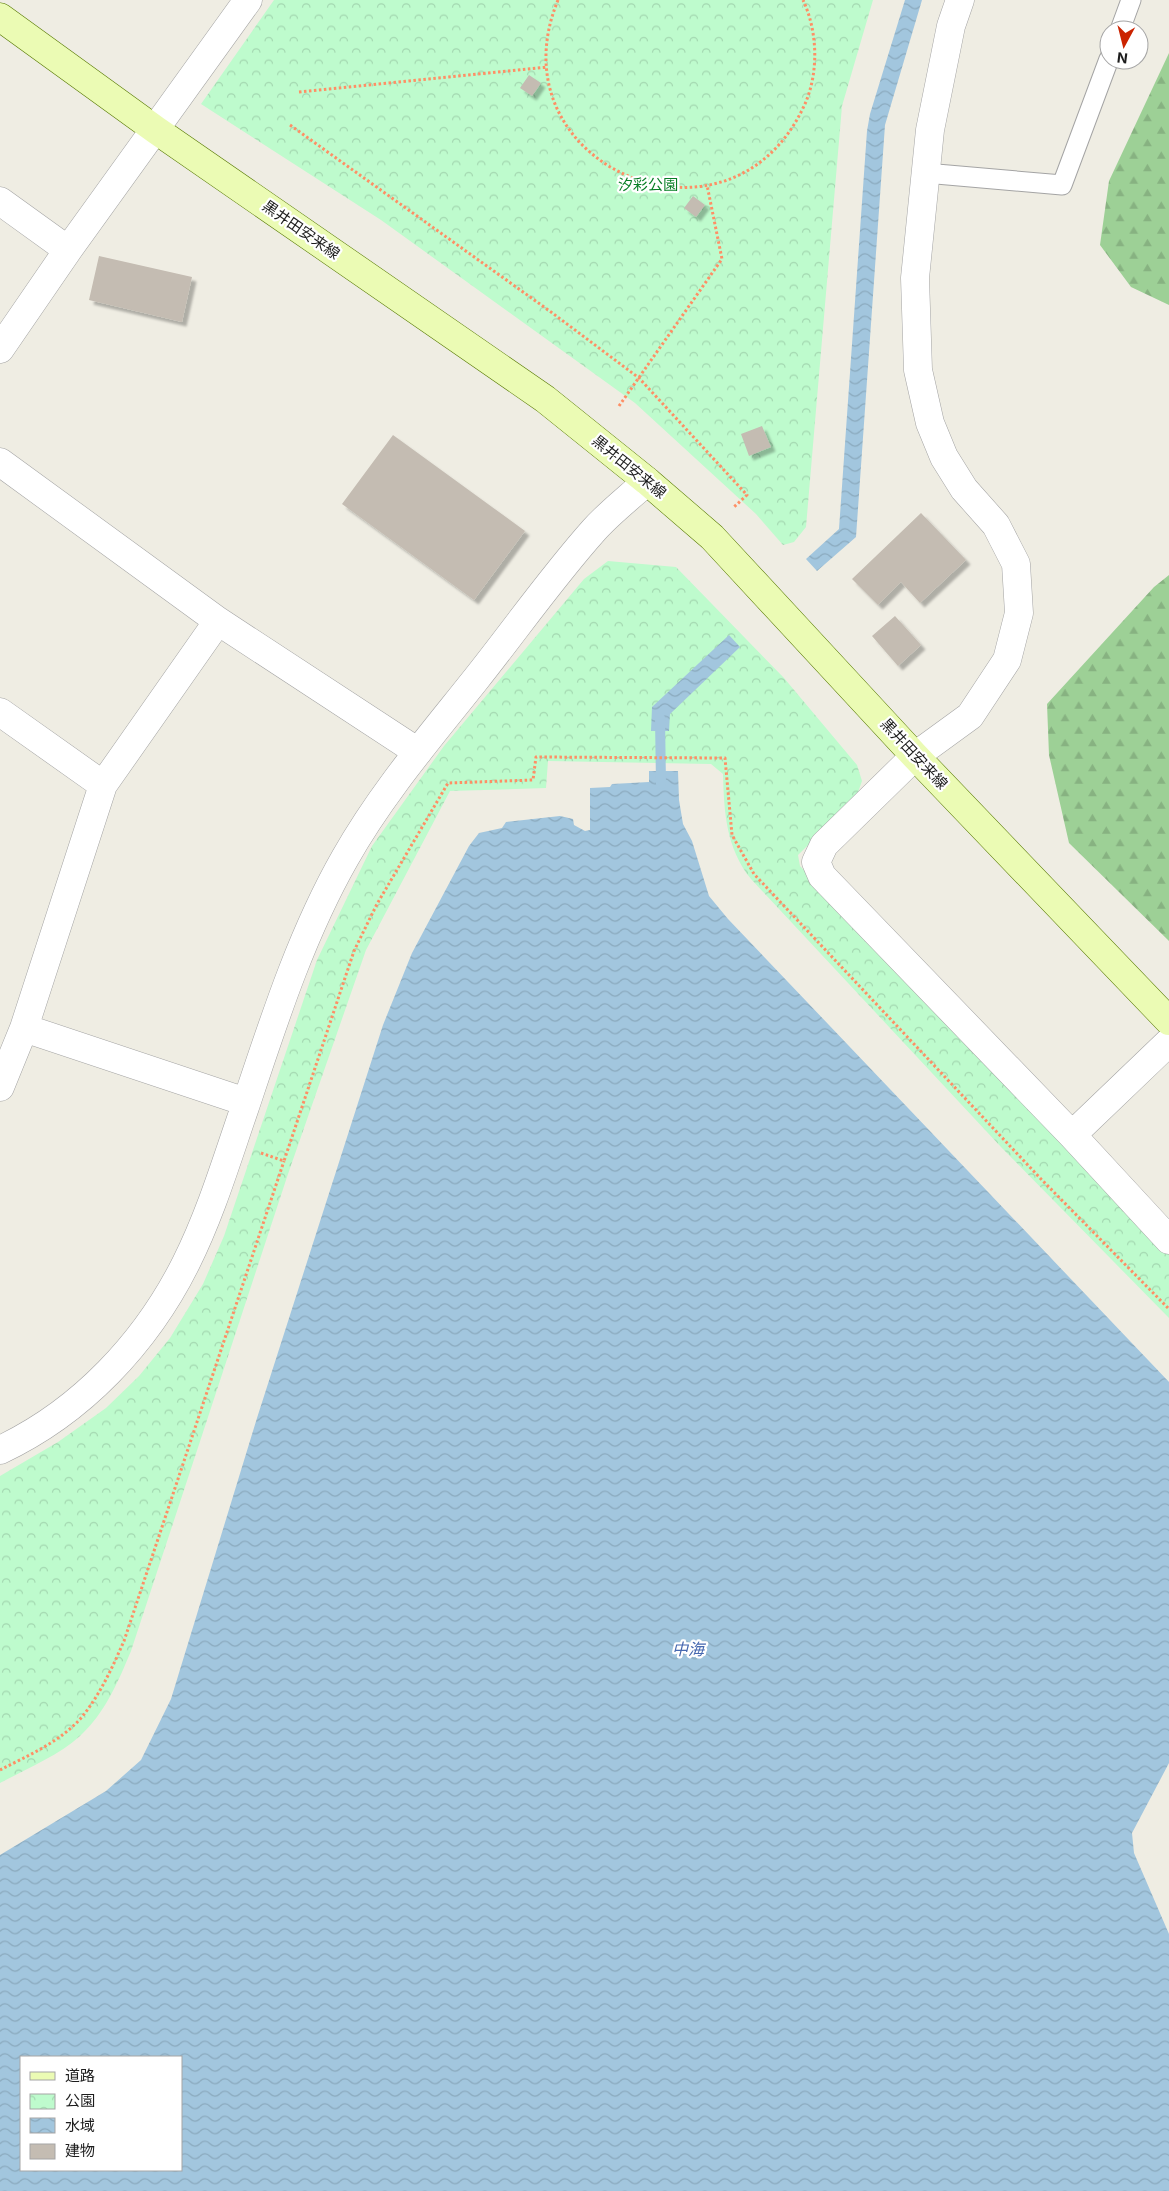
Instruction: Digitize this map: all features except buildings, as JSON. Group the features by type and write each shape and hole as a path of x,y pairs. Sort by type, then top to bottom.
{"main road":[{"name":"黒井田安来線","path":"0,17 156,130 545,398 712,536 915,756 1169,1021"}],"street":[{"path":"960,0 951,26 930,130 925,173 915,278 918,370 930,423 944,457 964,489 996,525 1016,564 1019,613 1007,660 970,716 915,756 824,845 816,862 822,876 1072,1135 1169,1240"},
{"path":"0,349 68,250 156,130 243,2"},
{"path":"0,200 68,250"},
{"path":"0,462 218,621 418,752"},
{"path":"0,1450 48,1422 83,1396 114,1367 145,1332 169,1296 187,1262 216,1192 300,952 323,899 346,856 374,811 418,752 596,528 647,481"},
{"path":"0,1087 24,1028 103,785 218,621"},
{"path":"0,712 103,785"},
{"path":"24,1028 246,1102"},
{"path":"1072,1135 1169,1042"}],"lane":[{"path":"1124,20 1131,0"},
{"path":"925,173 1062,185 1105,70"}],"path":[{"path":"558,0 547,39 547,67 552,94 564,120 580,143 600,162 630,178 668,188 707,185 735,176 761,162 788,134 807,100 814,62 811,23 803,0"},
{"path":"299,92 547,67"},
{"path":"290,125 551,312 639,378 747,495 734,507"},
{"path":"619,406 722,259 707,185"},
{"path":"0,1770 46,1746 80,1719 108,1676 124,1641 354,951 377,904 448,783 533,780 536,757 725,758 732,835 754,874 1041,1179 1169,1309"},
{"path":"232,1144 284,1161"}],"green space":[{"name":"汐彩公園","path":"274,0 873,0 842,106 806,527 794,542 783,545 756,514 635,403 381,220 201,104"},
{"path":"1169,53 1169,305 1131,287 1100,245 1109,181"},
{"path":"608,561 676,567 784,678 857,765 862,781 856,798 798,855 800,866 1169,1252 1169,1318 1001,1147 751,879 736,855 731,842 724,802 723,774 711,764 548,761 546,788 450,791 366,950 288,1174 131,1651 121,1674 104,1707 80,1736 52,1756 0,1783 0,1476 58,1442 106,1408 139,1376 170,1338 203,1284 224,1236 317,960 372,846 444,746 584,579"},
{"path":"1169,575 1169,941 1069,843 1049,755 1047,704 1154,587"}],"water":[{"path":"905,0 922,0 885,125 856,537 817,571 806,559 839,529 867,131 870,114"},
{"path":"729,635 740,647 670,714 669,731 651,731 652,707"},
{"name":"中海","path":"649,771 678,771 679,800 683,824 692,841 709,896 728,919 1169,1382 1169,1763 1132,1833 1134,1853 1169,1934 1169,2191 0,2191 0,1855 106,1791 141,1760 171,1699 257,1418 383,1025 412,953 469,846 479,833 502,828 506,822 560,816 573,819 574,825 585,831 590,830 590,788 610,787 612,784 649,782"}],"waterway":[{"path":"660,718 661,784"}]}
